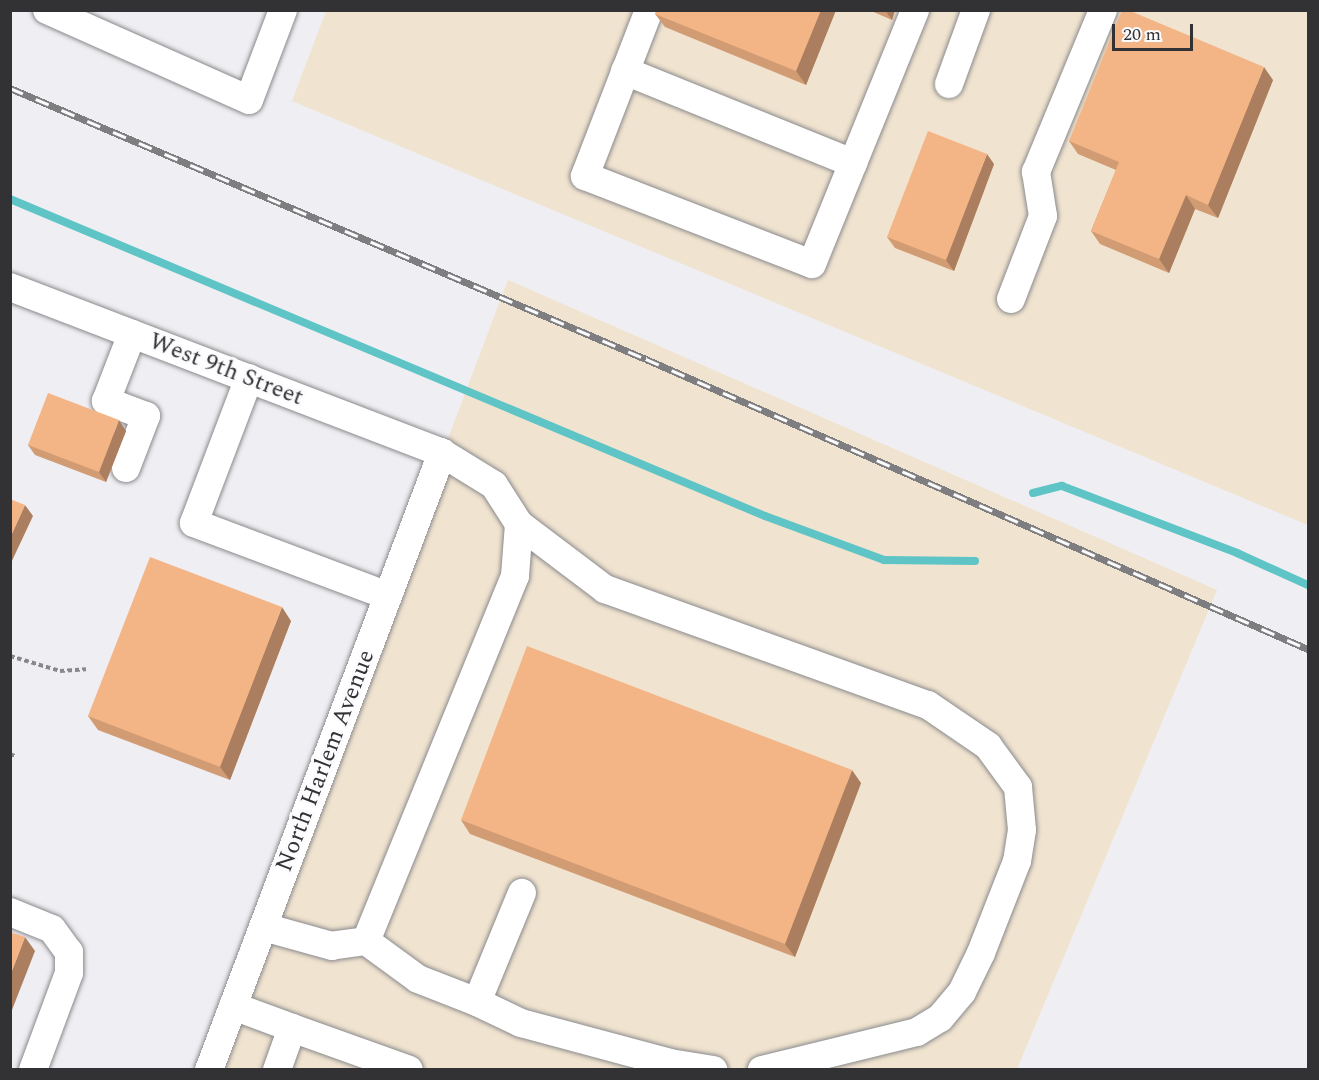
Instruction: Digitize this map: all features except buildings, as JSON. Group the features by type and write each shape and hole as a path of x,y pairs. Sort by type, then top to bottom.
{"street":[{"path":"47,10 249,100 283,10"},
{"path":"649,10 585,176 812,264 915,10"},
{"path":"949,84 976,10"},
{"path":"1011,299 1043,216 1036,172 1103,10"},
{"path":"626,71 853,163"},
{"name":"West 9th Street","path":"12,293 132,334 442,453 494,485 519,525"},
{"path":"126,468 146,416 106,401 132,334"},
{"path":"249,378 194,523 388,596"},
{"name":"North Harlem Avenue","path":"209,1070 442,453"},
{"path":"366,941 515,576 519,525"},
{"path":"519,525 605,589 928,705 988,746 1018,787 1022,830 1017,861 981,953 962,992 940,1018 918,1032 762,1070"},
{"path":"477,1002 522,893"},
{"path":"10,912 52,929 69,952 69,973 33,1070"},
{"path":"264,927 332,946 366,941 418,979 477,1002 521,1023 670,1063 713,1070"},
{"path":"233,1006 409,1070"},
{"path":"277,1070 292,1028"}],"path":[{"path":"10,656 60,671 86,669"}],"shaded area":[{"path":"326,11 1308,11 1308,525 292,101"},
{"path":"508,280 1217,590 1017,1069 209,1070"}],"waterway":[{"path":"10,199 765,516 884,560 975,561"},
{"path":"1033,493 1062,486 1237,553 1308,585"}],"railway":[{"path":"10,88 646,359 1308,649"}]}
